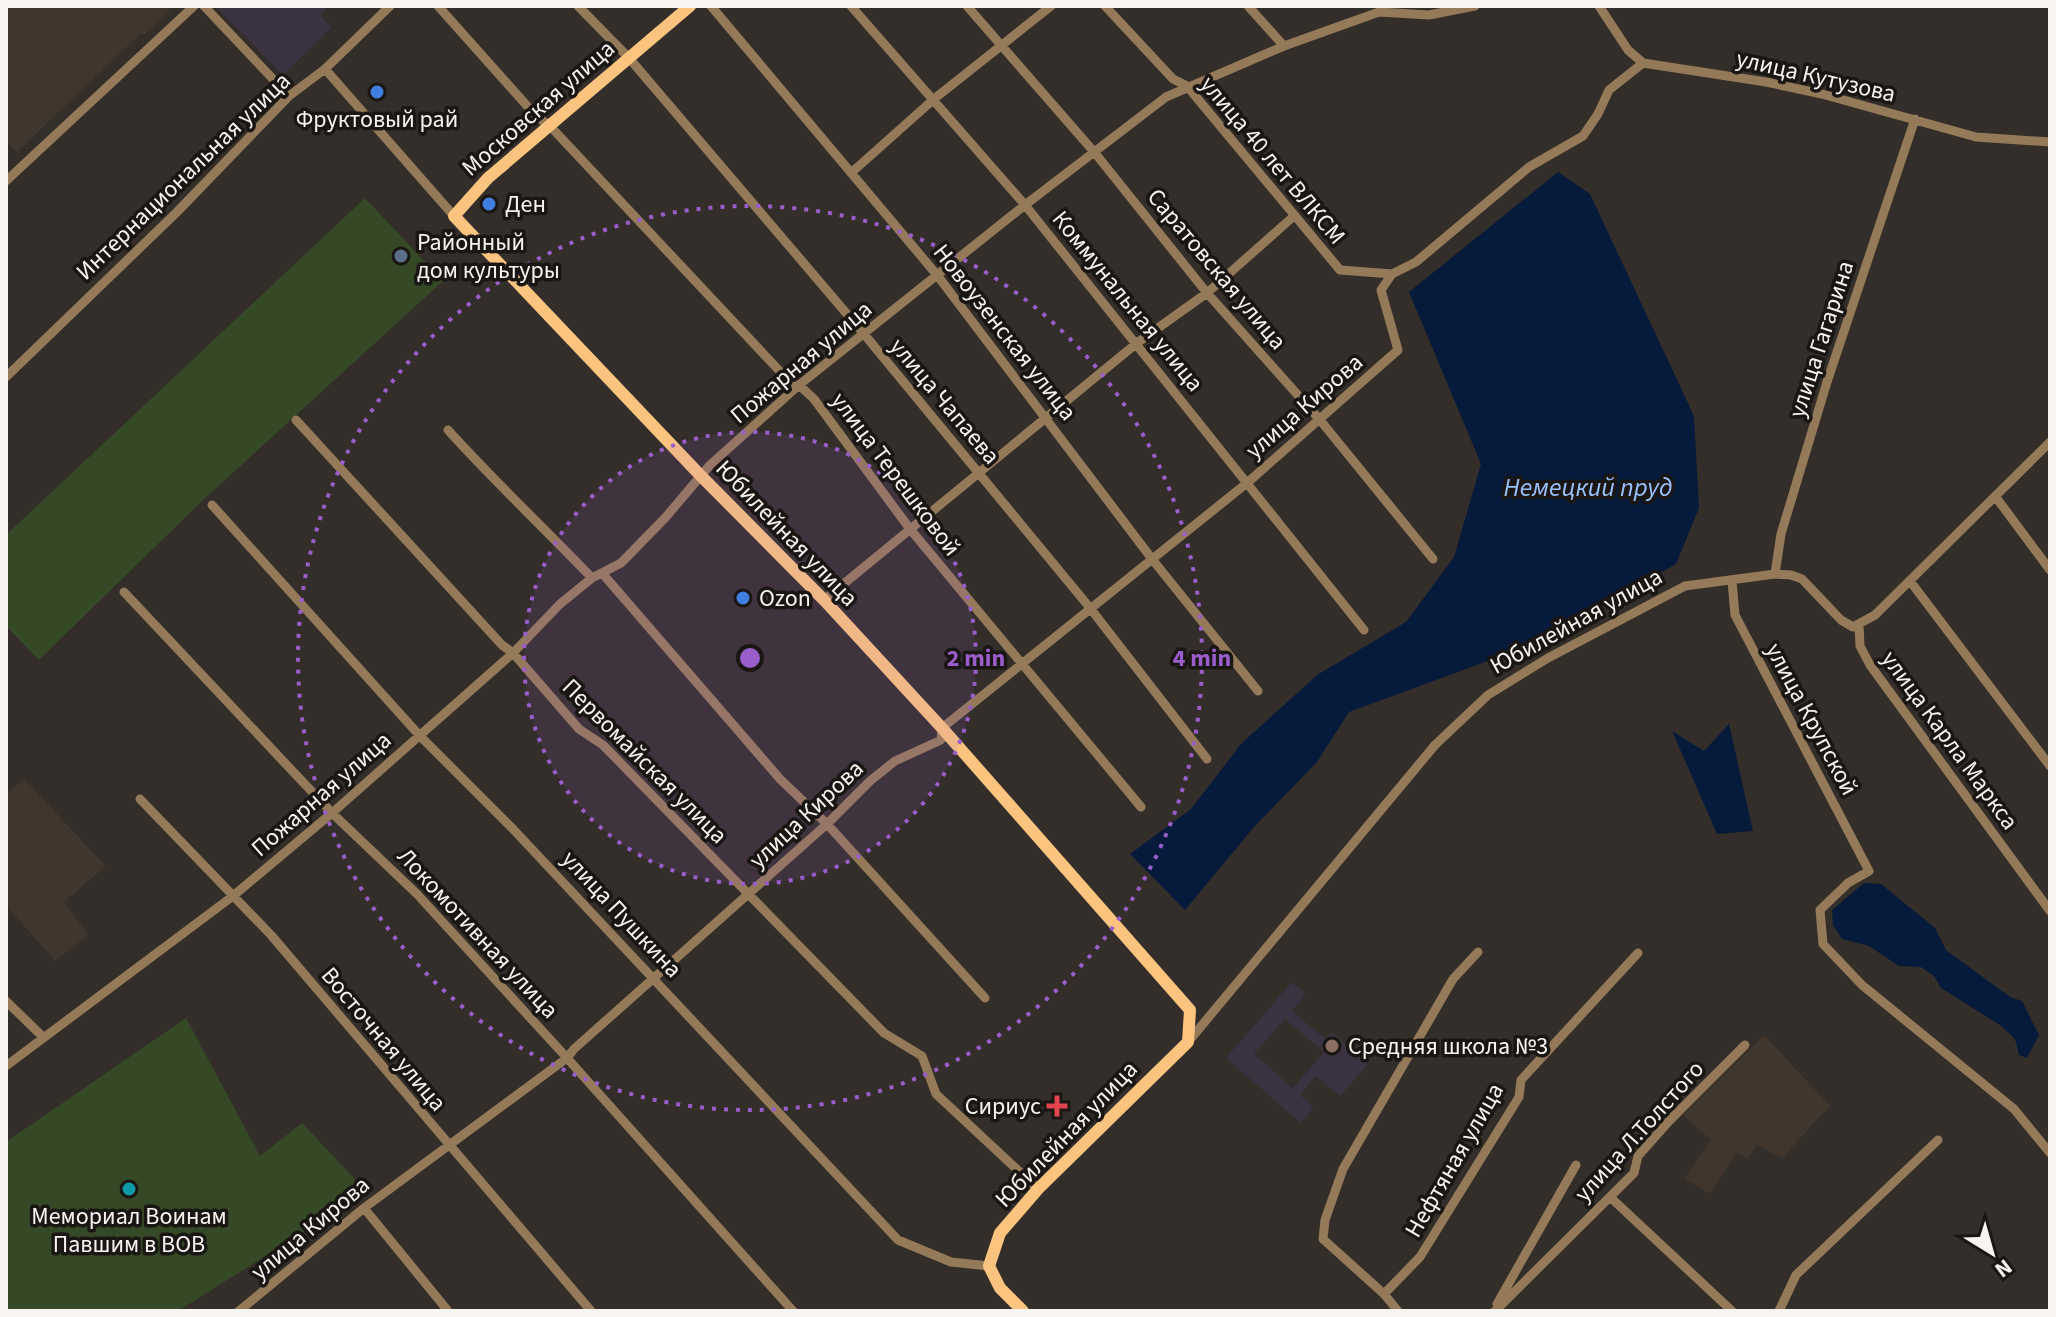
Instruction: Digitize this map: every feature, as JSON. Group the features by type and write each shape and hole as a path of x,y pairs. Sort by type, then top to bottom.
{"main road":[{"name":"Московская улица","path":"454,216 488,178 690,6"},
{"name":"Юбилейная улица","path":"454,216 700,475 824,600 942,728 1190,1010 1188,1042 1038,1189 1000,1233 989,1266"},
{"path":"989,1266 1000,1288 1023,1311"}],"street":[{"path":"6,181 194,6"},
{"path":"204,6 289,96"},
{"name":"Интернациональная улица","path":"7,374 177,212 289,96 325,69 390,6"},
{"name":"улица Терешковой","path":"438,6 537,117 549,125 788,380 799,385 814,399 910,529 1141,807"},
{"name":"улица Чапаева","path":"578,6 629,58 864,334 1090,608 1207,759"},
{"name":"Новоузенская улица","path":"711,6 937,275 1152,559 1258,691"},
{"name":"Коммунальная улица","path":"851,6 1025,205 1364,630"},
{"name":"Саратовская улица","path":"967,6 1095,153 1207,293 1320,420 1433,559"},
{"path":"851,173 934,99 1051,6"},
{"name":"улица 40 лет ВЛКСМ","path":"1105,6 1173,79 1187,86 1340,270 1392,274"},
{"path":"1248,6 1284,46"},
{"path":"1392,274 1416,262 1529,167 1583,136 1609,90 1643,63 1628,50 1599,6"},
{"name":"Пожарная улица","path":"6,1066 233,896 513,653 560,604 592,578 621,563 665,518 700,475 799,385 1166,97 1377,9 1429,15 1470,7"},
{"name":"улица Кутузова","path":"1643,63 1780,85 1976,137 2050,141"},
{"name":"Юбилейная улица","path":"325,69 454,216"},
{"name":"улица Гагарина","path":"1775,574 1781,534 1827,382 1915,119"},
{"path":"824,600 1137,343 1207,293 1294,216"},
{"name":"улица Кирова","path":"239,1311 364,1208 567,1058 827,824 870,781 895,761 941,740 942,728 1247,483 1398,350 1381,290 1392,274"},
{"name":"Первомайская улица","path":"296,420 502,645 513,653 579,729 603,745 884,1033 922,1056 936,1094 1038,1189"},
{"path":"448,430 501,489 519,502 592,578"},
{"path":"1775,574 1802,579 1841,620 1853,627 1859,625 1875,615 2050,442"},
{"path":"1995,496 2050,570"},
{"name":"улица Пушкина","path":"212,505 420,736 513,829 898,1240 951,1262 989,1266"},
{"path":"602,573 780,779 827,824 985,998"},
{"name":"Юбилейная улица","path":"1188,1042 1435,745 1488,695 1548,658 1685,586 1775,574"},
{"name":"улица Крупской","path":"1732,581 1735,615 1869,871 1848,883 1820,910 1823,944 1862,985 2014,1109 2050,1153"},
{"path":"1910,581 2050,766"},
{"name":"Локомотивная улица","path":"124,592 332,813 417,894 793,1311"},
{"name":"улица Карла Маркса","path":"1859,625 1860,646 1870,665 2050,911"},
{"name":"Восточная улица","path":"140,799 271,935 591,1311"},
{"path":"1398,1311 1384,1294 1323,1239 1325,1220 1343,1169 1453,979 1478,952"},
{"name":"Нефтяная улица","path":"1384,1294 1420,1257 1519,1097 1521,1080 1638,953"},
{"path":"6,1001 43,1037"},
{"name":"улица Л.Толстого","path":"1494,1311 1634,1173 1638,1156 1745,1045"},
{"path":"1779,1311 1796,1275 1938,1140"},
{"path":"1494,1311 1576,1165"},
{"path":"1610,1197 1732,1311"},
{"path":"364,1208 448,1311"},
{"path":"253,1302 261,1311"}],"shaded area":[{"path":"6,6 166,6 170,10 144,35 141,33 17,152 6,141"},
{"path":"221,6 329,6 320,15 332,27 283,75 218,9"},
{"path":"24,779 106,866 64,902 88,935 55,961 6,905 6,794"},
{"name":"Средняя школа №3","path":"1292,982 1306,994 1292,1011 1325,1039 1332,1032 1368,1064 1340,1096 1316,1076 1300,1095 1314,1107 1301,1123 1226,1058","holes":["1285,1019 1324,1052 1293,1088 1254,1054"]},
{"path":"1764,1035 1830,1106 1782,1158 1757,1145 1748,1159 1737,1152 1710,1194 1685,1178 1711,1140 1683,1115"}],"green space":[{"path":"365,198 443,281 203,500 39,660 6,626 6,535"},
{"path":"186,1018 260,1156 302,1123 367,1192 178,1311 6,1311 6,1142"}],"water":[{"name":"Немецкий пруд","path":"1558,172 1590,194 1694,416 1699,508 1676,564 1537,643 1349,712 1317,762 1254,827 1185,910 1130,854 1191,809 1241,744 1317,675 1406,622 1454,557 1481,464 1409,292"},
{"path":"1729,724 1753,831 1717,834 1672,731 1704,751"},
{"path":"1864,883 1881,884 1935,928 1946,950 2010,997 2022,1001 2039,1035 2027,1058 2019,1055 2015,1039 2000,1025 1941,988 1934,976 1921,967 1899,966 1869,946 1842,939 1833,925 1832,910"}],"place":[{"name":"Фруктовый рай","path":"377,92"},
{"name":"Ден","path":"489,204"},
{"name":"Районный дом культуры","path":"401,256"},
{"name":"Ozon","path":"743,598"},
{"name":"Средняя школа №3","path":"1332,1046"},
{"name":"Сириус","path":"1057,1106"},
{"name":"Мемориал Воинам Павшим в ВОВ","path":"129,1189"}]}
